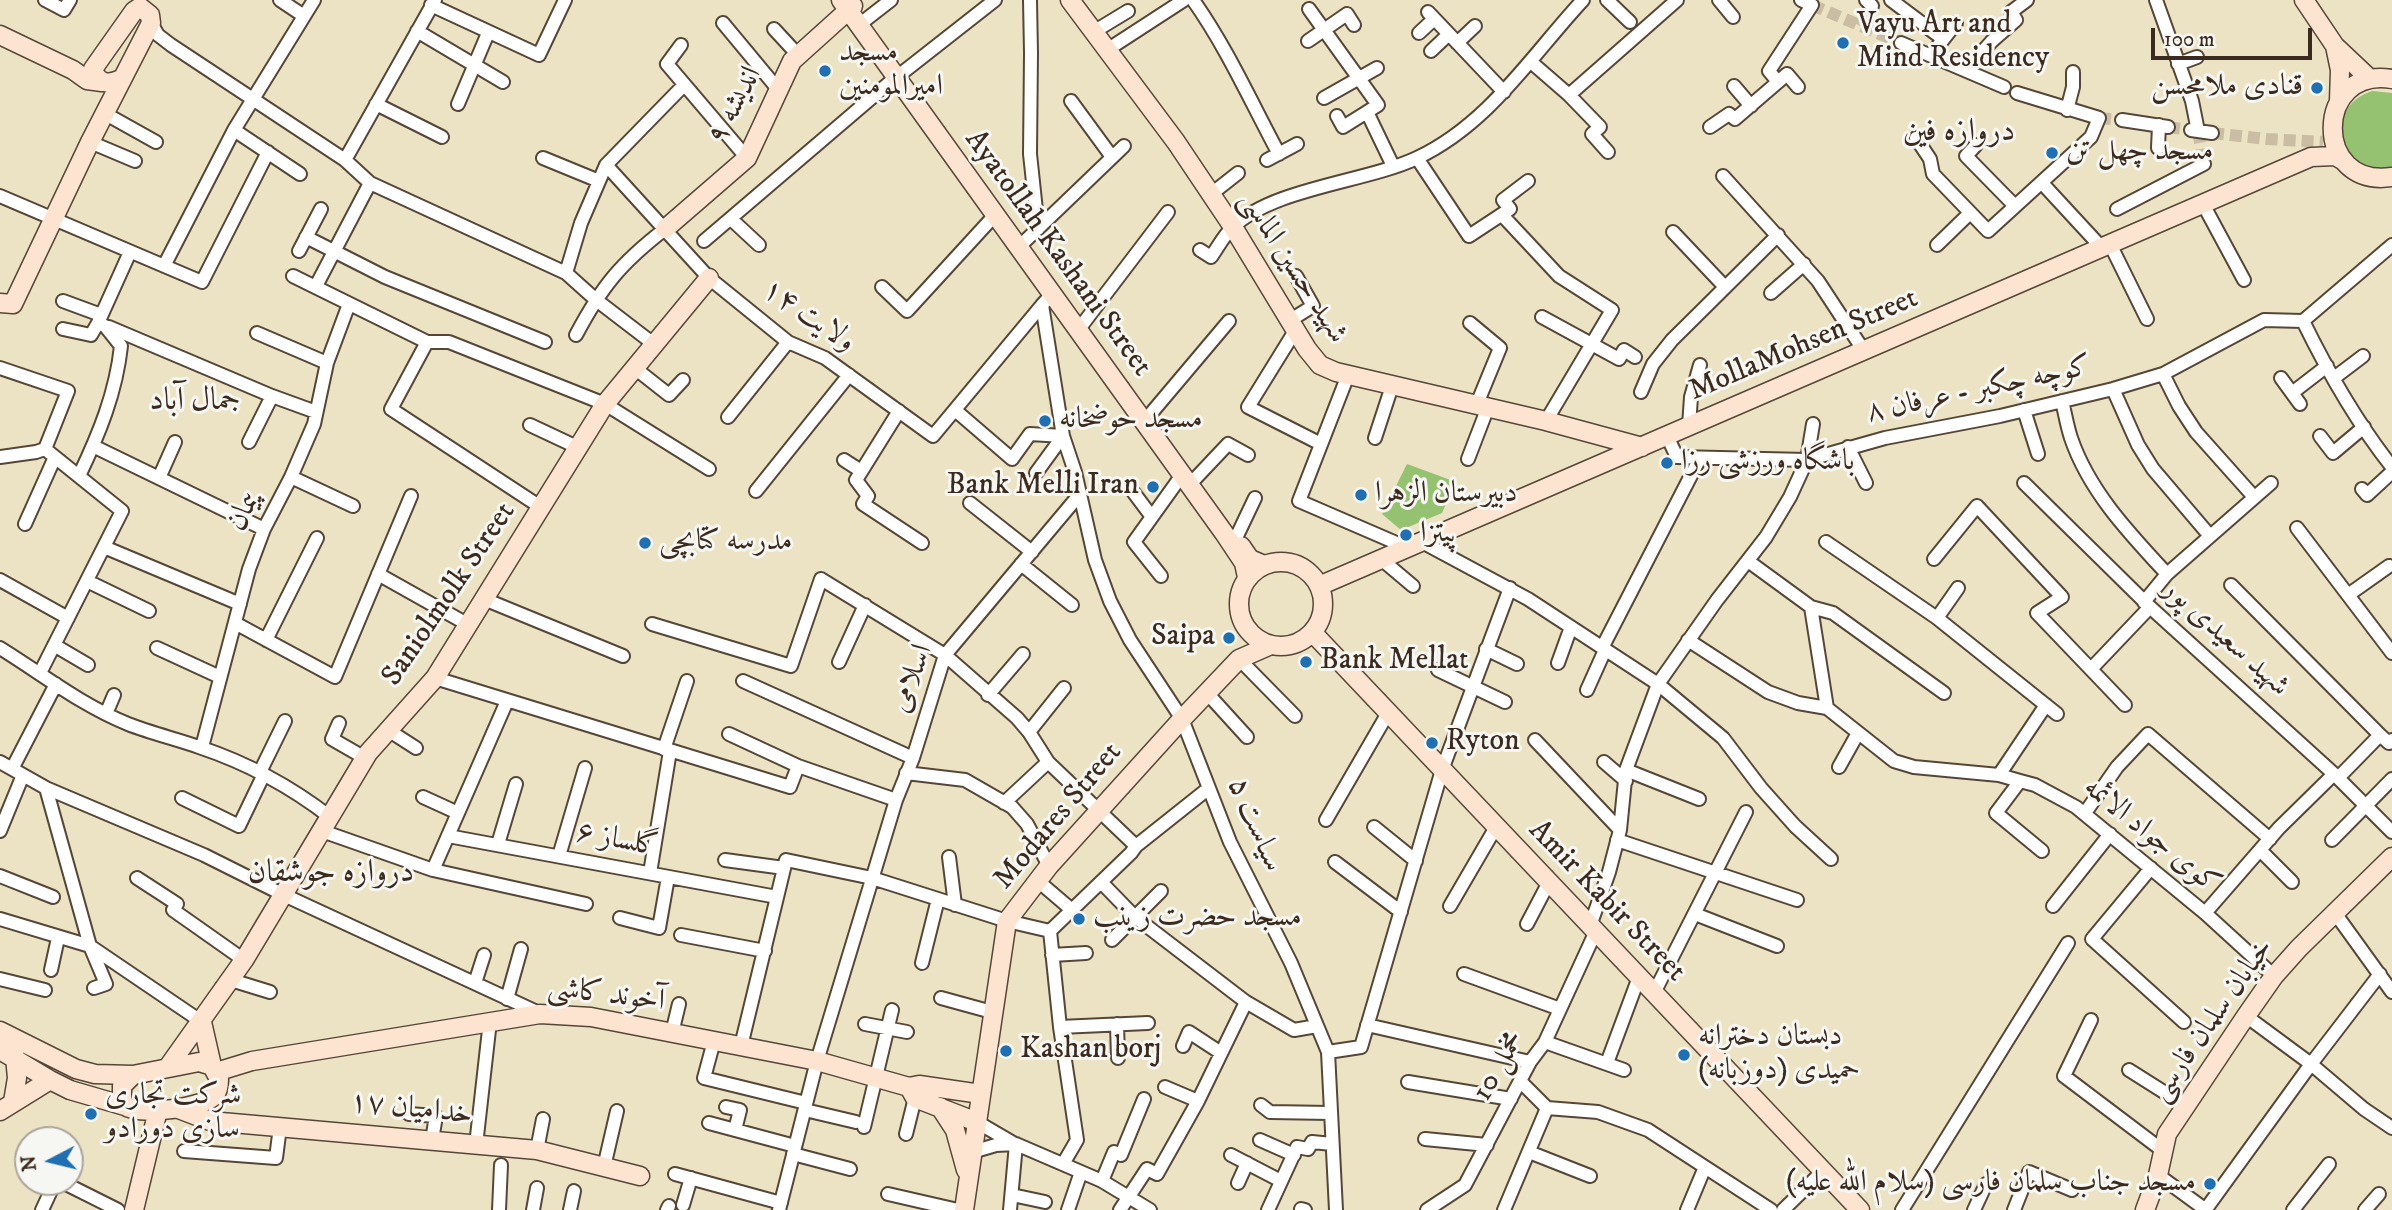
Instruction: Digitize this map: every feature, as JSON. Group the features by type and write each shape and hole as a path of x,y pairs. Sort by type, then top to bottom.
{"main road":[{"name":"شهید حسین الماسی","path":"1070,0 1176,142 1233,227 1292,326 1320,365 1348,375 1546,421 1642,447"},
{"path":"2304,0 2334,46 2370,79"},
{"name":"Ayatollah Kashani Street","path":"848,4 864,21 995,215 1047,299 1250,559 1264,565"},
{"name":"Ayatollah Kashani Street","path":"848,4 1148,417 1244,563 1247,577"},
{"name":"اندیشه ۹","path":"665,229 747,158 792,61 848,4"},
{"path":"0,303 13,304 52,219 136,53 148,9 134,11 98,76"},
{"path":"0,35 73,70 98,76 111,83 121,79"},
{"path":"2334,46 2340,70 2339,102"},
{"path":"2342,160 2334,145 2331,128 2333,114 2339,102 2347,91 2370,79 2392,79"},
{"path":"2311,158 2331,128"},
{"path":"2311,158 2335,156 2360,174 2392,177"},
{"name":"MollaMohsen Street","path":"1319,586 2311,158"},
{"name":"Saniolmolk Street","path":"168,1067 244,960 365,758 435,678 605,404 709,278"},
{"path":"1239,659 1271,645 1293,644 1312,632 1318,624 1323,605 1319,586 1303,568 1292,563 1280,561 1264,565 1247,577 1241,588 1239,613 1249,631 1271,645"},
{"path":"1239,659 1249,631"},
{"name":"Amir Kabir Street","path":"1312,632 1860,1210"},
{"name":"Modares Street","path":"964,1210 1007,921 1043,873 1239,659"},
{"name":"خیابان سلمان فارسی","path":"2145,1210 2158,1175 2167,1134 2246,1016 2274,976 2392,857"},
{"name":"آخوند کاشی","path":"0,1031 76,1069 95,1074 133,1075 199,1062 214,1069 540,1014 591,1017 817,1061 877,1077 977,1122"},
{"path":"202,1021 219,1088 216,1095"},
{"path":"7,1054 70,1090 139,1111 167,1109 209,1100 252,1061"},
{"path":"7,1054 18,1079 7,1106"},
{"path":"125,1106 122,1086 133,1075"},
{"path":"7,1106 50,1080"},
{"name":"آخوند کاشی","path":"912,1093 919,1085 981,1094"},
{"path":"940,1107 955,1130 968,1180"},
{"path":"134,1210 167,1109"},
{"name":"خدامیان ۱۷","path":"167,1109 210,1121 537,1150 640,1176"}],"street":[{"path":"46,0 64,10 70,0"},
{"path":"279,0 304,16"},
{"path":"164,266 251,97 314,0"},
{"path":"345,160 433,2 488,33 539,55 565,0"},
{"path":"864,21 891,0"},
{"path":"704,242 899,75 995,0"},
{"path":"1030,0 1030,154 1038,229"},
{"path":"1108,50 1184,0"},
{"path":"1193,0 1228,55 1273,157 1297,144"},
{"path":"1200,250 1210,257 1233,227 1255,211 1275,202 1417,158 1467,125 1504,92 1583,0"},
{"path":"1607,0 1630,22"},
{"path":"1569,95 1677,0"},
{"path":"1719,0 1733,17"},
{"path":"1891,0 1942,39"},
{"path":"1967,69 1992,41 2016,20 2011,12 2026,0"},
{"path":"2156,0 2192,101 2194,130 2212,133"},
{"path":"1778,82 1769,71 1806,3"},
{"path":"148,9 158,35 170,45 345,160 370,183 566,273 654,345"},
{"path":"1310,9 1378,105 1343,127 1337,116"},
{"path":"1095,31 1128,11"},
{"path":"1308,41 1347,14 1354,25"},
{"path":"1419,33 1431,15 1504,92"},
{"path":"723,23 778,88"},
{"path":"1931,55 1956,23"},
{"path":"1431,51 1475,26"},
{"path":"774,29 798,55"},
{"path":"416,31 503,82"},
{"path":"458,104 488,33"},
{"path":"1901,43 2004,87"},
{"path":"136,53 157,44 170,45"},
{"path":"681,45 667,64 747,158"},
{"path":"2178,64 2197,57"},
{"path":"1531,62 1600,127 1592,134 1608,152"},
{"path":"1324,98 1377,68"},
{"path":"2067,110 2073,72"},
{"path":"1710,127 1729,114 1735,119 1787,74 1798,87"},
{"path":"566,273 581,223 606,165 684,85"},
{"path":"1734,86 1751,106"},
{"path":"1916,138 1930,159 1933,174 1988,231 2091,137 2099,118 2017,93"},
{"path":"1071,101 1112,157"},
{"path":"376,104 442,137"},
{"path":"1367,112 1393,166"},
{"path":"104,113 156,142"},
{"path":"2122,120 2163,126 2158,148"},
{"path":"234,130 300,174"},
{"path":"90,142 135,161"},
{"path":"1976,145 1966,156 2015,206"},
{"path":"1023,243 1124,146"},
{"path":"0,196 202,282 268,152"},
{"path":"542,158 599,181"},
{"path":"1417,158 1469,236 1510,209 1503,200 1528,181"},
{"path":"2117,209 2204,164"},
{"name":"ولایت ۱۴","path":"606,165 709,278 788,342 825,358 933,436 955,410"},
{"path":"1210,195 1238,173"},
{"path":"1723,176 1804,264 1830,298 1864,351"},
{"path":"316,286 370,183"},
{"path":"2042,183 2106,246 2147,319"},
{"path":"2203,204 2244,280"},
{"path":"299,251 320,209"},
{"path":"1082,325 1168,212"},
{"path":"1937,245 1970,213"},
{"path":"882,287 907,311 995,215"},
{"path":"1502,215 1559,276 1612,310 1546,421"},
{"path":"731,219 759,245"},
{"path":"576,335 595,299 633,254 665,229"},
{"path":"1673,232 1725,287"},
{"path":"1641,392 1662,351 1778,235"},
{"path":"306,237 385,277 545,342"},
{"path":"2390,459 2364,427 2303,321 2392,245"},
{"path":"99,325 130,252"},
{"path":"1771,293 1804,264"},
{"path":"293,276 427,342 449,342 605,404 709,469"},
{"path":"1296,276 1313,306 1292,326 1248,407 1321,444"},
{"path":"1047,299 955,410 1012,459 1030,434 1063,436"},
{"name":"سیاست ۵","path":"1047,299 1063,436 1095,560 1110,601 1130,640 1182,719 1230,842 1291,963 1328,1052"},
{"path":"63,302 99,325 316,412"},
{"name":"پیمان","path":"202,747 249,569 264,529 314,424 327,363 349,304"},
{"path":"1542,317 1619,359 1625,350 1635,356"},
{"name":"کوچه چکبر - عرفان ۸","path":"1667,436 1676,457 1807,460 1848,447 2113,389 2163,374 2264,320 2303,321"},
{"path":"1148,417 1229,321"},
{"path":"1468,459 1500,348 1470,323"},
{"path":"63,329 99,325"},
{"path":"79,476 93,446 118,376 121,346 99,325"},
{"path":"257,332 327,363"},
{"path":"427,342 391,409 542,508"},
{"path":"728,417 788,342"},
{"path":"2334,378 2363,356"},
{"path":"1689,426 1691,397 1700,365"},
{"path":"2292,393 2327,366"},
{"path":"0,368 68,391 50,453 24,524"},
{"path":"636,369 669,395 683,380"},
{"path":"2163,374 2196,432 2254,497"},
{"path":"756,491 849,375"},
{"path":"1348,375 1299,501 1415,545 1510,588 1658,684 1723,738 1761,788 1795,826 1831,859"},
{"path":"2281,378 2300,404"},
{"path":"1375,438 1392,386"},
{"path":"2113,389 2138,445 2153,470 2210,536"},
{"path":"249,442 272,396"},
{"path":"2062,401 2070,436 2088,475 2110,510 2167,574"},
{"path":"2024,410 2038,454"},
{"path":"899,411 856,481 868,496 863,504 922,543"},
{"name":"مخمل 10","path":"1427,1210 1465,1185 1530,1062 1545,1042 1593,929 1619,835 1626,776 1658,684 1748,561 1790,497 1807,460 1813,424"},
{"path":"530,425 579,448"},
{"path":"2319,436 2333,453 2364,427"},
{"path":"1036,473 1063,436"},
{"path":"159,478 175,442"},
{"path":"1161,576 1135,541 1152,517 1188,478 1228,444 1248,455"},
{"path":"93,446 264,529"},
{"path":"1848,447 1866,483"},
{"path":"0,457 36,452 50,453 122,511 40,673"},
{"path":"1587,690 1604,649 1700,458"},
{"path":"844,460 861,471"},
{"path":"2364,492 2392,472"},
{"path":"291,477 353,506"},
{"name":"شهید سعیدی پور","path":"2024,483 2147,604 2336,776 2392,832"},
{"path":"2091,669 2147,604 2167,574 2272,483"},
{"path":"1131,489 1152,517"},
{"name":"اسلامی","path":"780,1206 817,1061 896,800 913,758 946,655 1080,494"},
{"path":"235,622 335,677 411,496"},
{"path":"1236,538 1255,498"},
{"path":"971,503 1032,552"},
{"path":"1934,559 1978,506 2062,597 2037,613 2126,705"},
{"path":"2297,528 2391,651"},
{"path":"266,640 317,538"},
{"path":"1826,542 1937,618 2057,714"},
{"path":"104,547 240,604"},
{"path":"1381,559 1413,586"},
{"path":"1748,561 1811,607 1833,613 1944,693"},
{"path":"1021,564 1072,605"},
{"path":"2348,595 2389,566"},
{"path":"379,574 467,624"},
{"path":"652,624 791,666 821,579 946,655 1017,718 1048,762 1136,846"},
{"path":"0,580 68,618"},
{"path":"87,580 149,611"},
{"path":"2206,914 2270,839 2336,776 2386,738 2231,586"},
{"path":"1336,1210 1328,1052 1361,1047 1442,770 1510,588"},
{"path":"1937,618 1958,588"},
{"path":"484,599 623,656"},
{"path":"839,662 865,605"},
{"path":"1688,640 1768,692 1798,704 1827,708 1811,607"},
{"path":"1558,663 1571,627"},
{"path":"54,645 88,665"},
{"path":"0,648 82,703 129,724 202,747 262,773 301,795 326,824 433,870 586,905"},
{"path":"157,648 220,677"},
{"path":"1486,649 1517,664"},
{"path":"988,695 1023,654"},
{"path":"1239,659 1295,716"},
{"path":"1438,670 1505,702"},
{"path":"435,678 790,787 798,766"},
{"path":"650,873 667,750 687,681"},
{"path":"743,681 913,758"},
{"path":"0,831 18,772 56,684"},
{"path":"1029,732 1064,688"},
{"path":"1207,693 1247,737"},
{"path":"106,714 114,695"},
{"path":"433,870 507,701"},
{"path":"1999,775 2046,705"},
{"name":"کوی جواد الائمه","path":"1827,708 1887,757 1900,763 1914,767 1999,775 2054,794 2085,813 2206,914 2274,976"},
{"path":"1326,820 1388,713"},
{"path":"182,798 239,826 285,721"},
{"path":"339,723 332,739 365,758"},
{"path":"388,730 415,748"},
{"path":"1839,767 1858,733"},
{"path":"729,734 798,766 896,800"},
{"path":"2085,813 2117,766 2148,734 2270,839"},
{"path":"1535,740 1619,835 1797,900"},
{"path":"0,762 46,788 204,855 540,1014"},
{"path":"1004,803 1048,762"},
{"path":"1604,762 1626,776 1699,799"},
{"path":"559,856 585,768"},
{"path":"906,773 965,780 1012,807 1027,824 1043,873 1072,910"},
{"path":"2332,840 2392,779"},
{"path":"2020,781 1996,813 2042,851"},
{"path":"498,844 516,784"},
{"path":"46,788 90,946 106,984 94,988"},
{"path":"1050,931 1136,846 1209,788"},
{"path":"423,797 458,813"},
{"path":"1654,993 1746,812"},
{"path":"1374,827 1416,861"},
{"path":"1450,906 1496,827"},
{"path":"2053,906 2110,834"},
{"name":"گلساز ۶","path":"448,836 777,897"},
{"path":"2260,850 2292,881"},
{"path":"948,857 955,905"},
{"path":"725,860 785,864 873,878 1007,921 1050,931"},
{"path":"1335,862 1401,912"},
{"path":"741,1046 785,864"},
{"path":"2151,868 2092,939 2185,1022"},
{"path":"0,876 53,897"},
{"path":"620,918 659,928 668,877"},
{"path":"137,878 177,904 173,910 244,960"},
{"path":"1101,882 1135,918 1246,1002 1294,1030 1317,1026"},
{"path":"1527,924 1549,882"},
{"path":"1112,940 1161,891"},
{"path":"922,963 938,899"},
{"path":"2335,913 2392,992"},
{"path":"1695,914 1777,946"},
{"path":"0,919 90,946 202,1021"},
{"path":"1050,931 1060,1027 1077,1140 1063,1164"},
{"path":"681,935 765,951"},
{"path":"51,970 58,938"},
{"path":"1902,1210 2068,943"},
{"path":"507,999 521,949"},
{"path":"1052,955 1086,953"},
{"path":"475,984 484,955"},
{"path":"1464,974 1560,1009"},
{"path":"2158,1175 2206,1210 2311,1064 2380,974"},
{"path":"1606,1063 1639,977"},
{"path":"0,979 45,990"},
{"path":"231,980 270,992"},
{"path":"941,998 992,1012"},
{"path":"1120,1210 1147,1169 1157,1174 1198,1101 1246,1002"},
{"path":"672,1033 679,1004"},
{"path":"714,1041 704,1079 806,1106 860,1125 877,1077 892,1010"},
{"path":"2246,1016 2392,1128"},
{"path":"2091,1020 2064,1076 2162,1150"},
{"path":"476,1145 489,1021"},
{"path":"1060,1027 1148,1023"},
{"path":"865,1024 907,1032"},
{"path":"1117,1024 1118,1059"},
{"path":"1367,1025 1530,1062"},
{"path":"1183,1046 1189,1032 1221,1053"},
{"path":"1545,1042 1623,1070"},
{"path":"2129,1070 2186,1106"},
{"path":"1520,1081 1547,1108 1598,1112 1648,1130 1771,1210"},
{"path":"1408,1083 1511,1099"},
{"path":"1165,1087 1198,1101"},
{"path":"906,1134 912,1093"},
{"path":"1102,1181 1114,1152 1121,1155 1144,1099"},
{"path":"1261,1105 1270,1111 1330,1113"},
{"path":"726,1107 740,1110 735,1130"},
{"path":"1507,1209 1547,1108"},
{"path":"604,1167 617,1111"},
{"path":"409,1114 436,1116 432,1140"},
{"path":"537,1150 543,1119"},
{"path":"977,1122 1016,1144 1102,1181 1150,1210"},
{"path":"709,1123 850,1169"},
{"path":"184,1151 276,1158 280,1127"},
{"path":"1424,1139 1487,1145"},
{"path":"1260,1140 1294,1155"},
{"path":"1268,1210 1297,1147 1308,1149 1312,1142 1332,1144"},
{"path":"972,1152 1004,1144 1016,1144"},
{"path":"1010,1210 1016,1144"},
{"path":"1530,1152 1590,1177"},
{"path":"1231,1156 1281,1181"},
{"path":"1238,1183 1247,1163"},
{"path":"2293,1210 2329,1164"},
{"path":"499,1210 501,1166"},
{"path":"1687,1210 1705,1167"},
{"path":"1783,1210 1823,1171"},
{"path":"1068,1210 1081,1172"},
{"path":"2014,1210 2029,1172 2072,1190"},
{"path":"675,1174 780,1206"},
{"path":"683,1205 691,1178"},
{"path":"1974,1210 1986,1184"},
{"path":"533,1210 537,1188"},
{"path":"570,1210 574,1191"},
{"path":"84,1193 118,1210"},
{"path":"888,1194 958,1210"},
{"path":"2365,1210 2379,1194"},
{"path":"1012,1195 1045,1202"}],"green space":[{"path":"2373,91 2392,93 2392,167 2374,167 2359,162 2349,151 2343,138 2342,124 2347,110 2357,99"},
{"path":"1407,464 1456,482 1442,513 1401,530 1382,514"}],"tunnel":[{"path":"1860,26 1872,6 1879,0"},
{"path":"1812,5 1901,43"},
{"path":"2099,118 2122,120"},
{"path":"2168,127 2190,130"},
{"path":"2198,131 2204,164"},
{"path":"2212,133 2323,142"}],"place":[{"name":"Vayu Art and Mind Residency","path":"1843,43"},
{"name":"مسجد امیرالمومنین","path":"825,71"},
{"name":"قنادی ملامحسن","path":"2317,88"},
{"name":"مسجد چهل تن","path":"2052,153"},
{"name":"مسجد حوضخانه","path":"1045,421"},
{"name":"باشگاه ورزشی رزا","path":"1667,463"},
{"name":"Bank Melli Iran","path":"1153,487"},
{"name":"دبیرستان الزهرا","path":"1361,495"},
{"name":"پیتزا","path":"1406,535"},
{"name":"مدرسه کتابچی","path":"645,543"},
{"name":"Saipa","path":"1229,638"},
{"name":"Bank Mellat","path":"1306,662"},
{"name":"Ryton","path":"1432,743"},
{"name":"مسجد حضرت زینب","path":"1079,919"},
{"name":"Kashan borj","path":"1006,1051"},
{"name":"دبستان دخترانه حمیدی (دوزبانه)","path":"1684,1055"},
{"name":"شرکت تجاری سازی دورادو","path":"91,1114"},
{"name":"مسجد جناب سلمان فارسی (سلام الله علیه)","path":"2210,1184"}],"district":[{"name":"دروازه فین","path":"1959,133"},
{"name":"جمال آباد","path":"195,402"},
{"name":"دروازه جوشقان","path":"331,874"}]}
